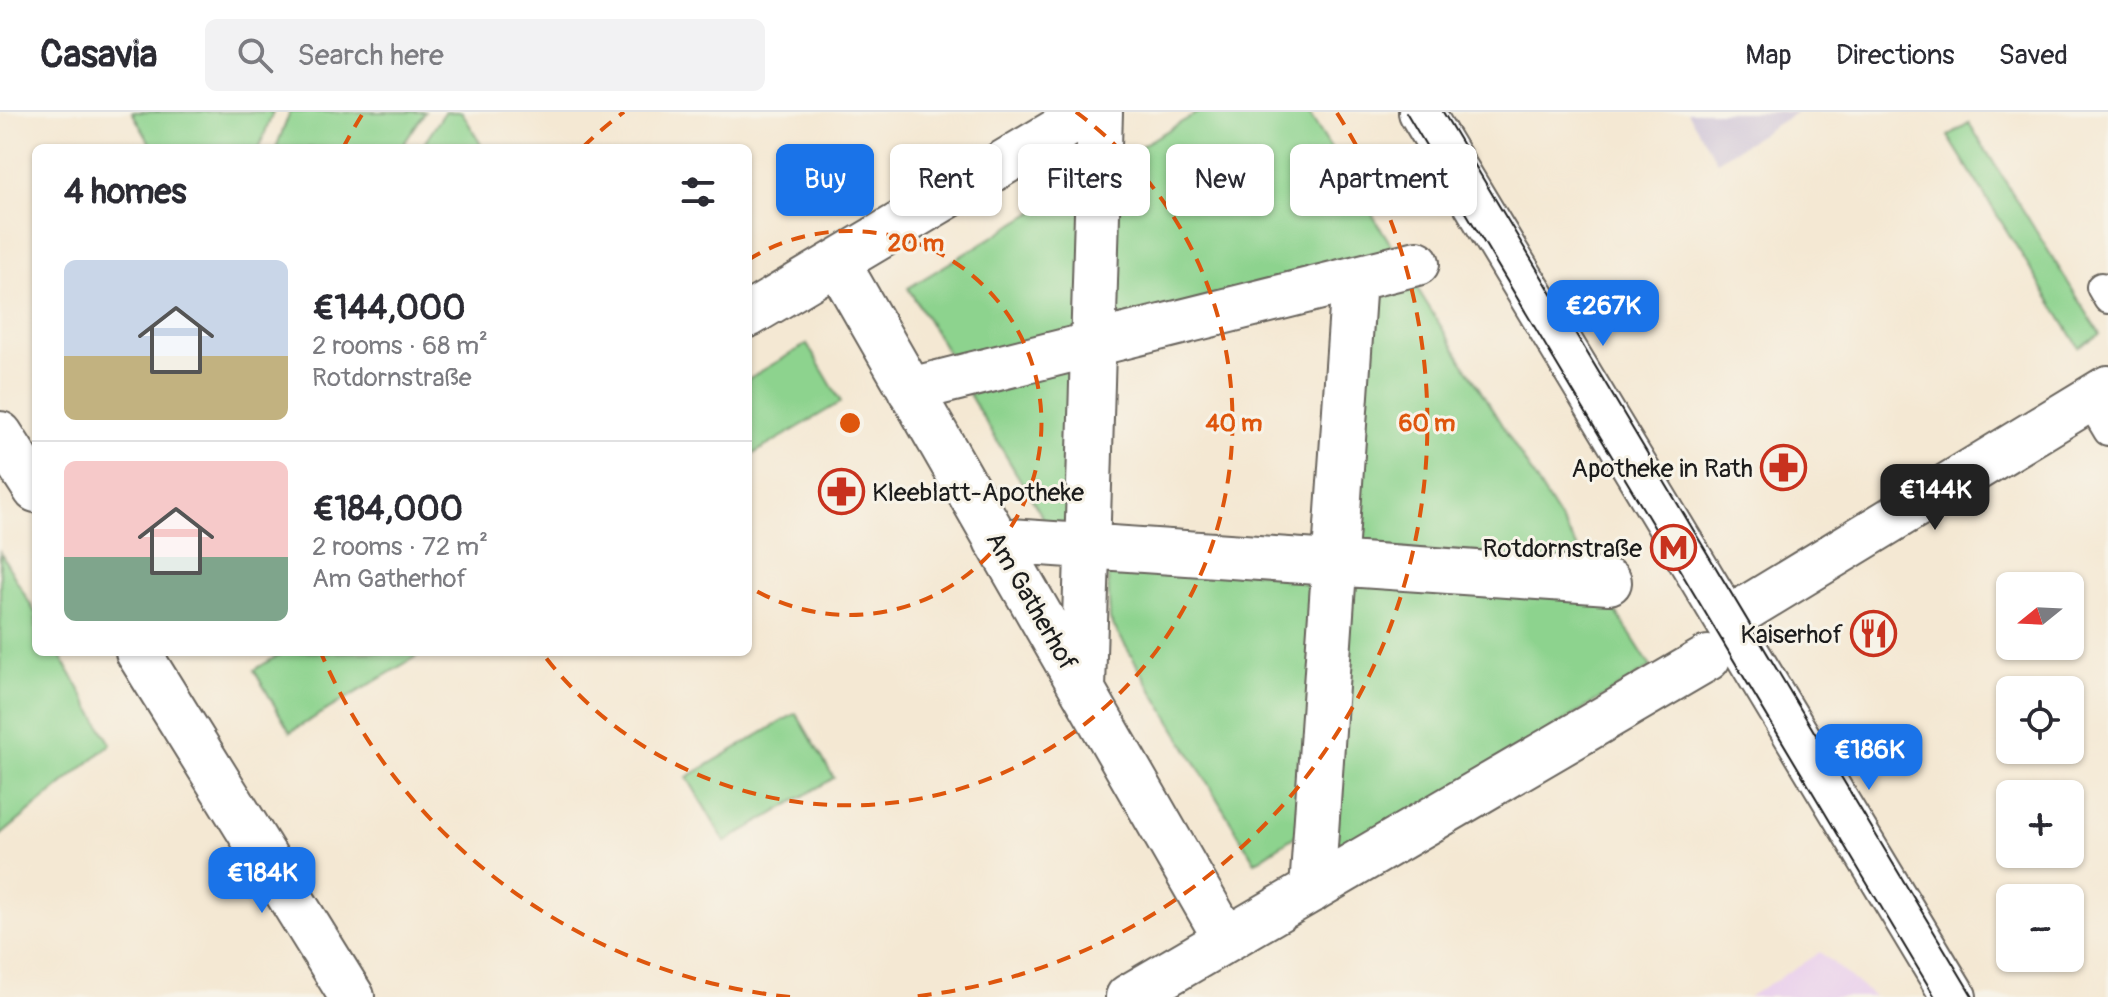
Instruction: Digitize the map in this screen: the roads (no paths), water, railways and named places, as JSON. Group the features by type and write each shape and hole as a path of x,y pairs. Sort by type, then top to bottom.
{"street":[{"path":"752,313 1089,112"},
{"path":"1083,689 1100,112"},
{"path":"1421,112 1718,639 1954,997"},
{"name":"Am Gatherhof","path":"837,262 1226,939"},
{"path":"910,390 1417,263"},
{"path":"1312,890 1354,279"},
{"path":"1128,997 1312,890 2102,406"},
{"path":"0,434 32,484"},
{"path":"996,540 1609,582"},
{"path":"158,659 352,997"}],"tram line":[{"path":"1406,112 1935,997"},
{"path":"1443,112 1973,997"}],"place":[{"name":"Apotheke in Rath","path":"1784,468"},
{"name":"Kleeblatt-Apotheke","path":"841,492"},
{"name":"Rotdornstraße","path":"1673,548"},
{"name":"Kaiserhof","path":"1874,634"}]}
